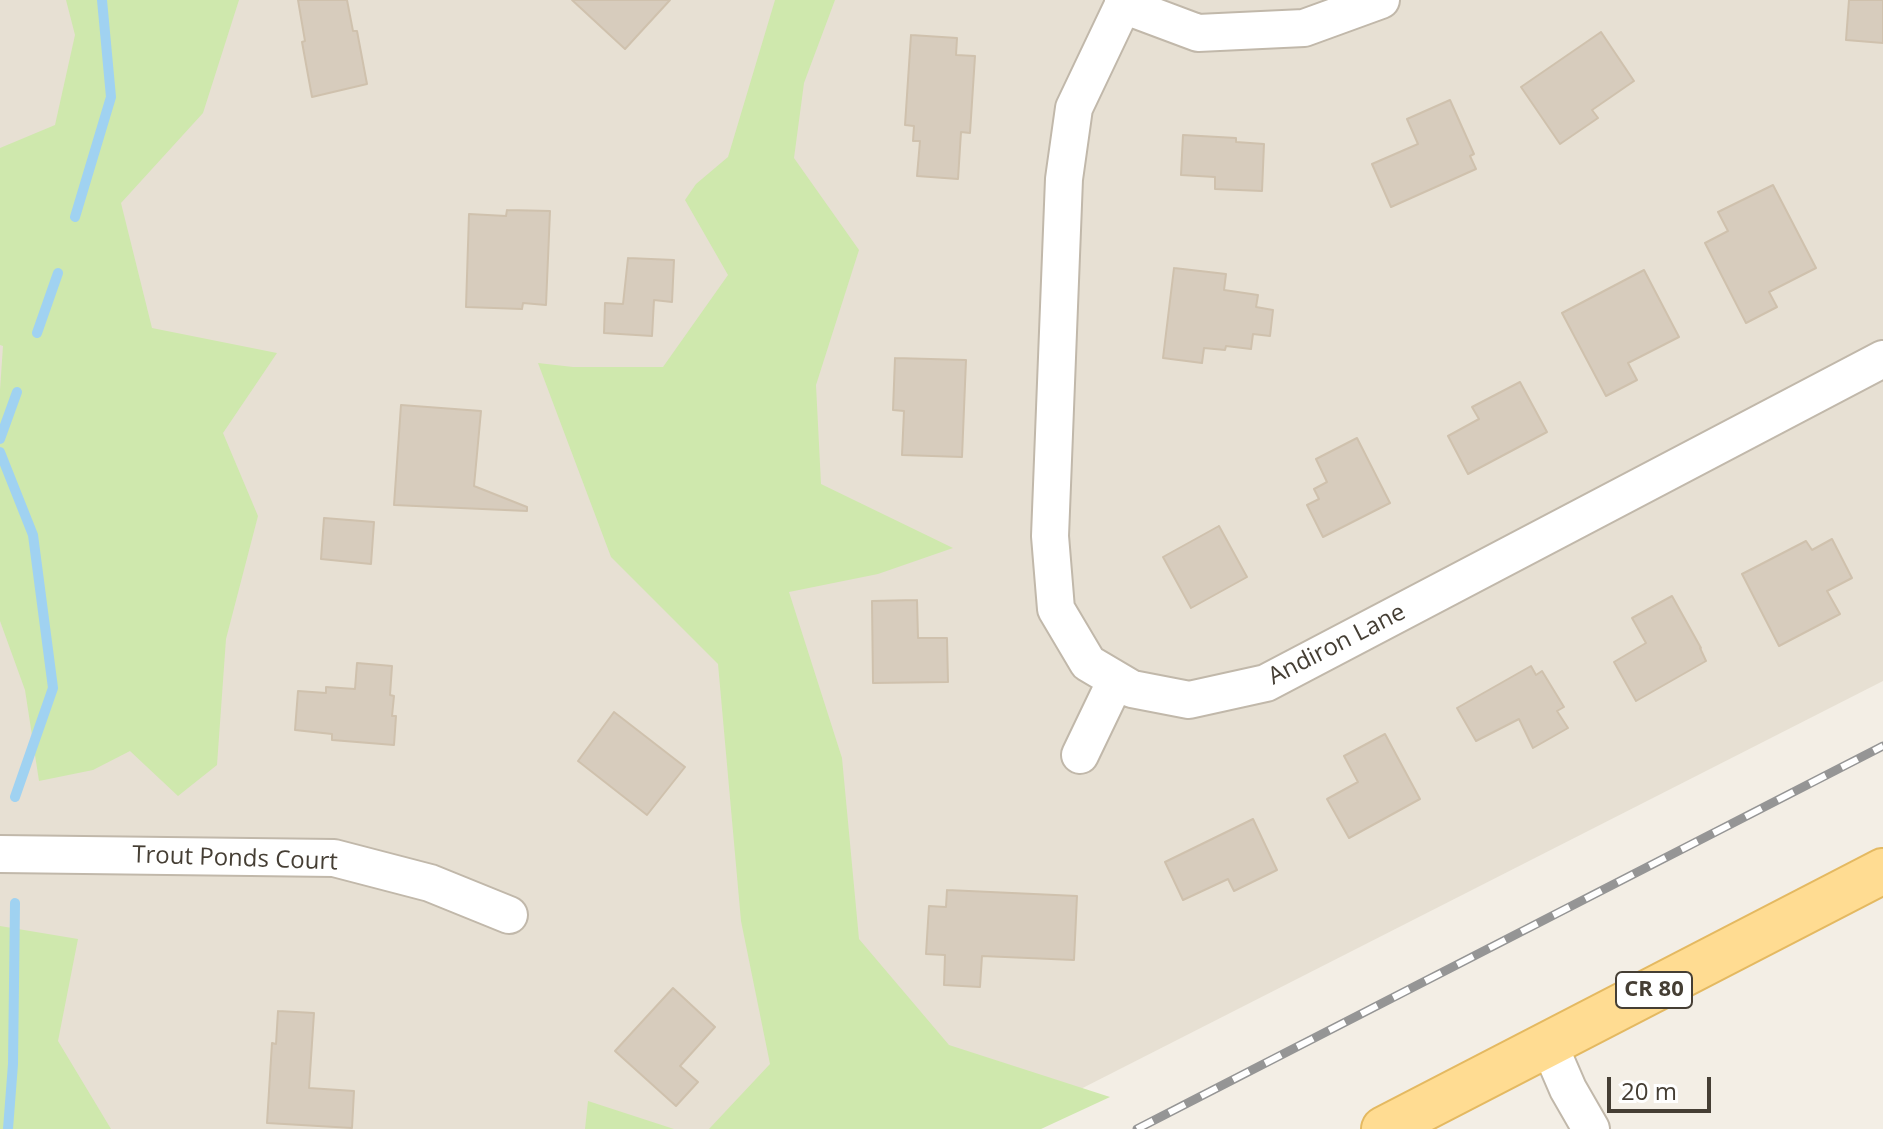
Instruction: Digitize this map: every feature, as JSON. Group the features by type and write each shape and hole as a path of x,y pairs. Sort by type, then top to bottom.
{"main road":[{"name":"CR 80","path":"1384,1129 1883,871"}],"street":[{"path":"1123,2 1198,33 1304,28 1381,0"},
{"name":"Andiron Lane","path":"1123,2 1074,108 1064,179 1050,536 1056,609 1088,663 1132,689 1189,700 1266,683 1883,359"},
{"path":"1080,755 1116,680"},
{"name":"Trout Ponds Court","path":"0,854 334,858 430,883 509,915"},
{"path":"1549,1045 1568,1089 1591,1129"}],"shaded area":[{"path":"0,0 1883,0 1883,681 1002,1129 0,1129"}],"green space":[{"path":"66,0 239,0 203,113 121,203 152,328 277,353 223,433 258,516 226,639 217,765 178,796 130,751 93,770 39,781 25,690 0,621 0,390 3,346 0,345 0,148 55,125 75,35"},
{"path":"775,0 835,0 804,83 794,158 859,250 816,385 821,484 953,548 878,574 789,592 842,758 859,939 949,1045 1110,1097 1041,1129 709,1129 770,1064 741,921 718,664 611,557 538,363 573,367 663,367 728,275 685,200 696,184 728,157"},
{"path":"0,926 78,939 58,1041 111,1129 0,1129"},
{"path":"588,1101 674,1129 585,1129"}],"building":[{"path":"298,0 347,0 353,31 357,31 367,84 312,97"},
{"path":"572,0 670,0 625,49"},
{"path":"1849,0 1883,0 1883,43 1846,40"},
{"path":"1601,32 1634,81 1592,110 1598,118 1560,144 1521,87"},
{"path":"911,35 957,38 956,55 975,56 970,133 961,132 958,179 917,176 920,141 913,141 914,126 905,125"},
{"path":"1450,100 1474,154 1470,156 1476,169 1391,207 1372,164 1418,144 1407,119"},
{"path":"1183,135 1236,138 1236,142 1264,144 1262,191 1215,189 1215,177 1181,175"},
{"path":"1773,185 1816,268 1769,292 1777,307 1746,323 1705,243 1728,231 1718,212"},
{"path":"507,210 550,211 546,305 523,303 522,309 466,307 469,214 506,216"},
{"path":"628,258 674,260 672,302 654,300 652,336 604,333 605,303 623,304"},
{"path":"1174,268 1226,274 1224,290 1258,295 1256,307 1273,310 1270,336 1253,334 1251,349 1226,346 1225,350 1204,348 1202,363 1163,358"},
{"path":"1644,270 1679,337 1628,363 1637,380 1606,396 1562,313"},
{"path":"895,358 966,360 962,457 902,455 904,411 893,410"},
{"path":"1520,382 1547,432 1468,474 1448,436 1479,419 1472,407"},
{"path":"401,405 481,411 474,486 527,507 527,511 394,505"},
{"path":"1357,438 1390,503 1323,537 1307,505 1319,499 1314,489 1327,482 1316,459"},
{"path":"324,518 374,522 371,564 321,559"},
{"path":"1219,526 1247,577 1191,608 1163,557"},
{"path":"1832,539 1852,578 1827,591 1840,614 1779,646 1742,574 1806,541 1812,550"},
{"path":"1672,596 1706,661 1636,701 1614,662 1646,643 1632,618"},
{"path":"917,600 918,638 947,638 948,682 873,683 872,601"},
{"path":"357,663 392,666 390,695 394,696 392,716 396,716 394,745 332,740 332,734 295,730 298,691 326,693 326,687 355,689"},
{"path":"1531,666 1536,675 1542,671 1564,707 1557,711 1568,728 1533,748 1519,719 1476,741 1457,708"},
{"path":"614,712 685,767 647,815 578,761"},
{"path":"1385,734 1420,799 1349,838 1327,799 1358,782 1344,756"},
{"path":"1253,819 1277,870 1234,891 1228,879 1183,900 1165,862"},
{"path":"947,890 1077,896 1074,960 982,956 980,987 944,985 945,955 926,954 929,906 946,907"},
{"path":"673,988 715,1027 680,1066 698,1082 676,1106 615,1051"},
{"path":"278,1011 314,1013 309,1088 354,1091 352,1128 267,1123 272,1043 276,1044"}],"waterway":[{"path":"75,217 111,97 102,0"},
{"path":"37,333 58,273"},
{"path":"0,439 17,392"},
{"path":"0,452 33,535 53,688 15,797"},
{"path":"8,1129 13,1064 15,903"}],"railway":[{"path":"1137,1129 1883,746"}]}
